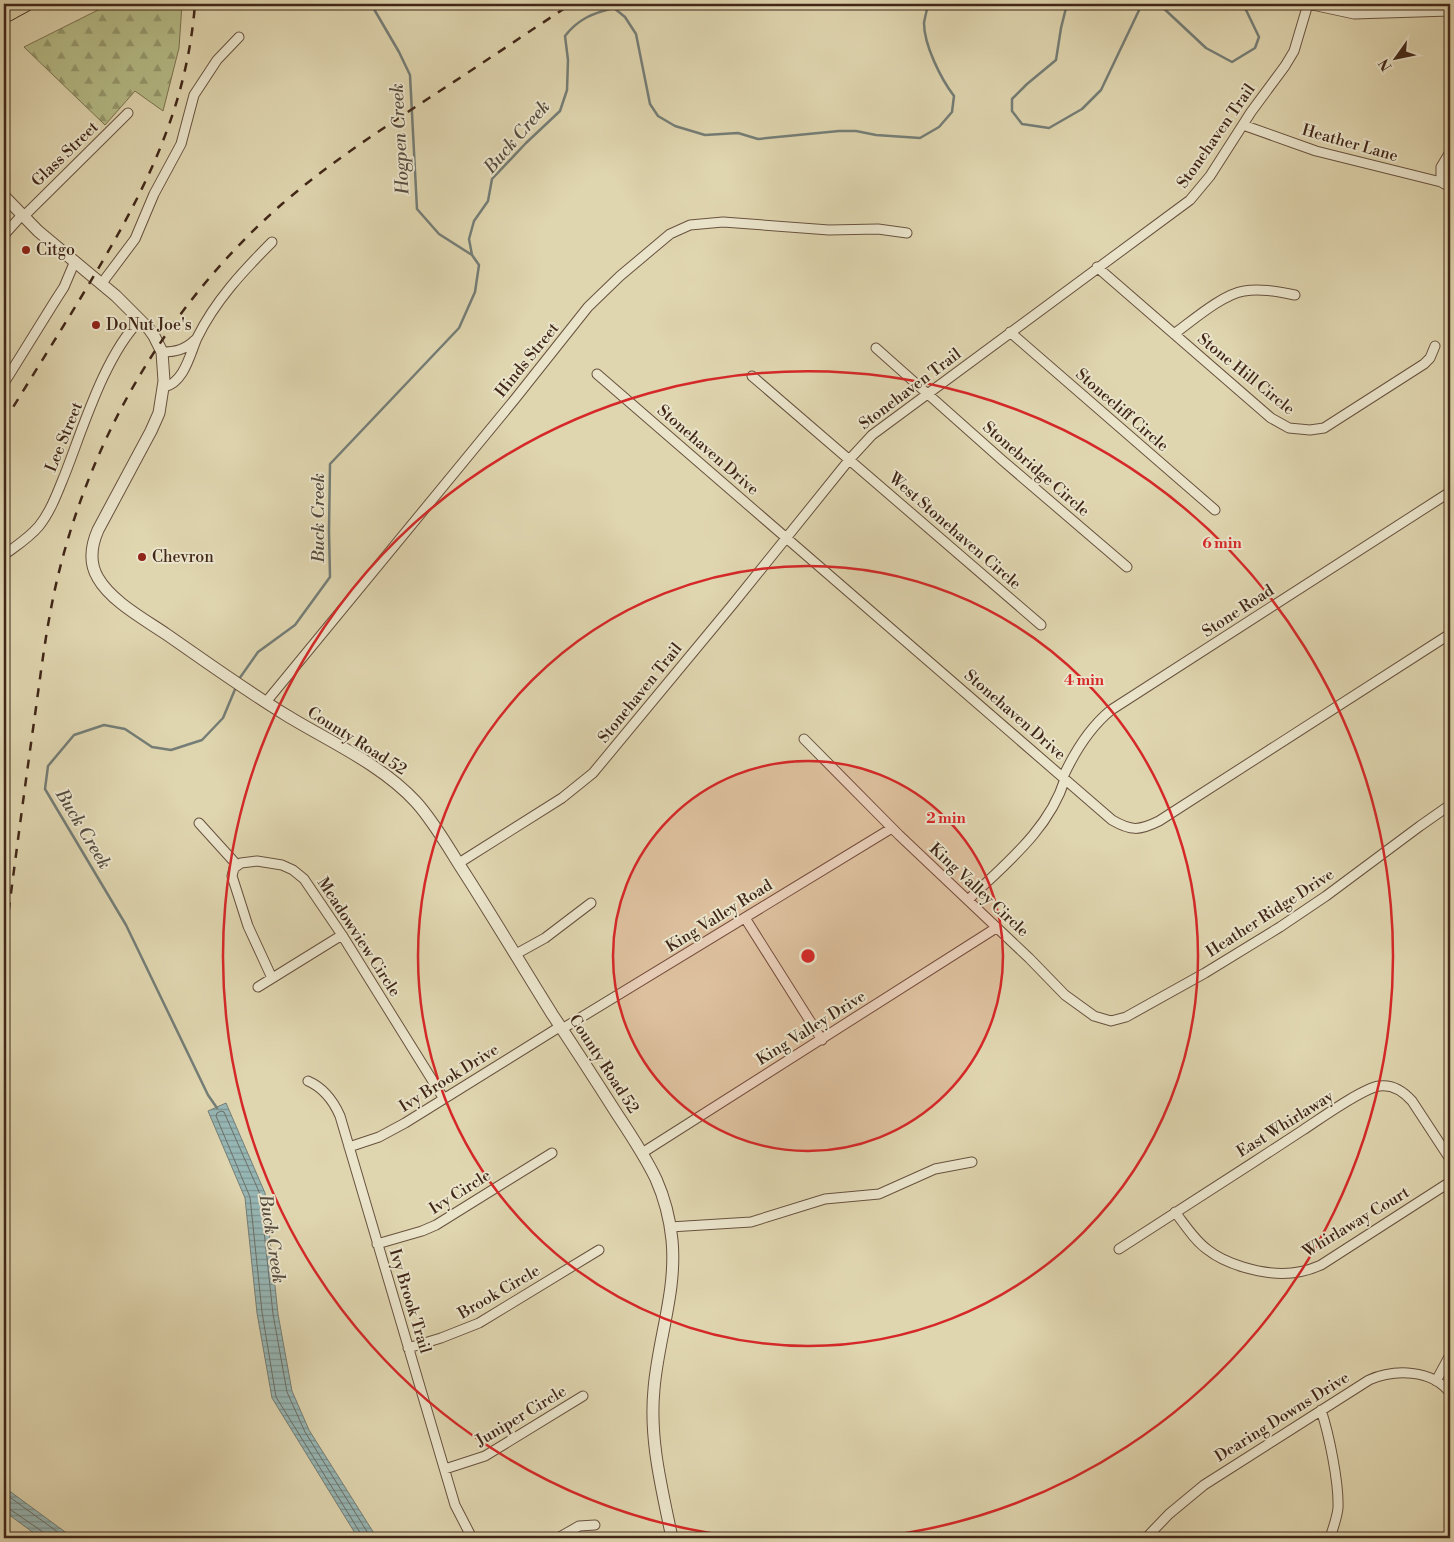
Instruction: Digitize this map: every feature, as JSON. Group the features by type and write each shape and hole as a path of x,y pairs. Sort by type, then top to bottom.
{"main road":[{"path":"4,16 26,4"}],"street":[{"path":"1308,4 1354,14 1450,11"},
{"name":"Stonehaven Trail","path":"458,863 562,798 593,773 849,460 872,435 1190,200 1210,176 1285,66 1294,51 1308,4"},
{"path":"102,283 135,240 154,194 181,144 194,95 217,60 239,37"},
{"name":"Glass Street","path":"4,235 128,113"},
{"name":"Heather Lane","path":"1243,125 1316,151 1441,182 1450,187"},
{"path":"1441,182 1442,167 1450,152"},
{"name":"County Road 52","path":"4,196 38,231 102,283 140,320 154,336 162,352 164,387 161,406 151,431 95,537 92,551 96,575 109,592 221,672 266,702 366,762 403,789 426,814 458,863 642,1153 656,1179 666,1208 673,1257 670,1295 656,1366 652,1419 655,1452 672,1538"},
{"name":"Hinds Street","path":"266,702 515,399 588,306 670,234 690,225 723,222 830,230 878,229 907,233"},
{"path":"164,387 171,385 178,378 197,338 229,288 272,242"},
{"path":"4,383 64,287 75,260"},
{"name":"Stone Hill Circle","path":"1097,267 1271,418 1289,428 1300,430 1324,428 1344,417 1424,364 1430,358 1435,346"},
{"path":"1174,334 1222,300 1236,293 1255,291 1295,295"},
{"name":"Lee Street","path":"4,555 27,539 43,520 60,486 108,370 124,339 140,320"},
{"name":"Stonecliff Circle","path":"1010,332 1215,510"},
{"path":"162,352 181,350 188,347 197,338"},
{"name":"Stonebridge Circle","path":"876,348 1002,460 1127,567"},
{"name":"Stonehaven Drive","path":"597,374 1112,820 1131,829 1143,828 1159,821 1450,634"},
{"name":"West Stonehaven Circle","path":"752,376 1041,625"},
{"name":"Stone Road","path":"968,900 1030,839 1052,807 1073,756 1097,724 1111,710 1450,492"},
{"name":"King Valley Circle","path":"804,739 892,828 1029,958 1065,995 1094,1016"},
{"name":"Heather Ridge Drive","path":"1094,1016 1102,1020 1118,1020 1205,973 1326,896 1450,805"},
{"path":"199,823 237,865 232,876 242,909 255,943 272,978"},
{"name":"King Valley Road","path":"561,1028 892,828"},
{"name":"Meadowview Circle","path":"237,865 247,862 270,862 293,870 304,879 342,935 444,1099"},
{"path":"516,954 545,938 591,903"},
{"path":"745,918 822,1040"},
{"name":"King Valley Drive","path":"642,1153 996,928"},
{"path":"258,987 342,935"},
{"name":"Ivy Brook Drive","path":"349,1147 390,1132 561,1028"},
{"name":"Ivy Brook Trail","path":"308,1081 321,1088 340,1116 458,1514 472,1538"},
{"name":"East Whirlaway","path":"1119,1248 1321,1119 1366,1091 1378,1086 1391,1087 1407,1095 1450,1159"},
{"name":"Ivy Circle","path":"377,1244 436,1225 552,1153"},
{"path":"670,1227 751,1222 826,1199 879,1194 935,1169 972,1162"},
{"name":"Whirlaway Court","path":"1175,1212 1199,1243 1218,1257 1255,1271 1270,1274 1290,1274 1321,1265 1450,1182"},
{"name":"Brook Circle","path":"408,1348 441,1338 479,1323 599,1250"},
{"path":"1436,1381 1450,1355"},
{"name":"Dearing Downs Drive","path":"1146,1538 1169,1514 1204,1485 1369,1380 1389,1374 1410,1373 1436,1381 1450,1393"},
{"name":"Juniper Circle","path":"445,1469 485,1456 583,1396"},
{"path":"1320,1410 1327,1435 1338,1502 1330,1538"},
{"path":"558,1538 579,1526 595,1525"}],"green space":[{"path":"110,4 182,4 179,48 163,111 135,91 105,125 24,47"}],"water":[{"path":"226,1103 265,1193 278,1314 292,1391 309,1430 377,1538 358,1538 272,1398 257,1313 245,1198 208,1111"},
{"path":"4,1487 72,1537 77,1538 45,1538 35,1534 4,1511"}],"waterway":[{"name":"Hogpen Creek","path":"371,4 410,75 417,209 439,234 472,255"},
{"name":"Buck Creek","path":"239,679 258,652 295,625 330,577 330,464 459,328 475,292 479,265 472,255 469,239 474,221 488,201 492,179 560,111 567,90 568,60 565,36 575,25 599,12 614,8 625,17 636,34 650,104 658,116 675,126 705,135 738,133 758,139 839,131 920,138 939,127 952,112 954,96 939,71 927,41 924,23 928,4"},
{"name":"Buck Creek","path":"1067,4 1056,60 1012,99 1012,111 1022,124 1049,128 1082,109 1101,90 1142,4"},
{"name":"Buck Creek","path":"1159,4 1206,48 1232,62 1255,48 1259,37 1246,10 1250,4"},
{"name":"Buck Creek","path":"217,1108 208,1095 126,925 45,789 48,766 74,735 104,725 125,729 152,747 171,750 202,740 223,718 236,687"}],"railway":[{"path":"4,422 71,314 140,194 170,122 181,85 190,45 195,4"},
{"path":"4,947 43,658 56,582 76,513 96,462 118,414 144,368 174,323 207,281 243,241 282,204 354,148 571,4"}],"place":[{"name":"Citgo","path":"26,250"},
{"name":"DoNut Joe's","path":"96,325"},
{"name":"Chevron","path":"142,557"}]}
